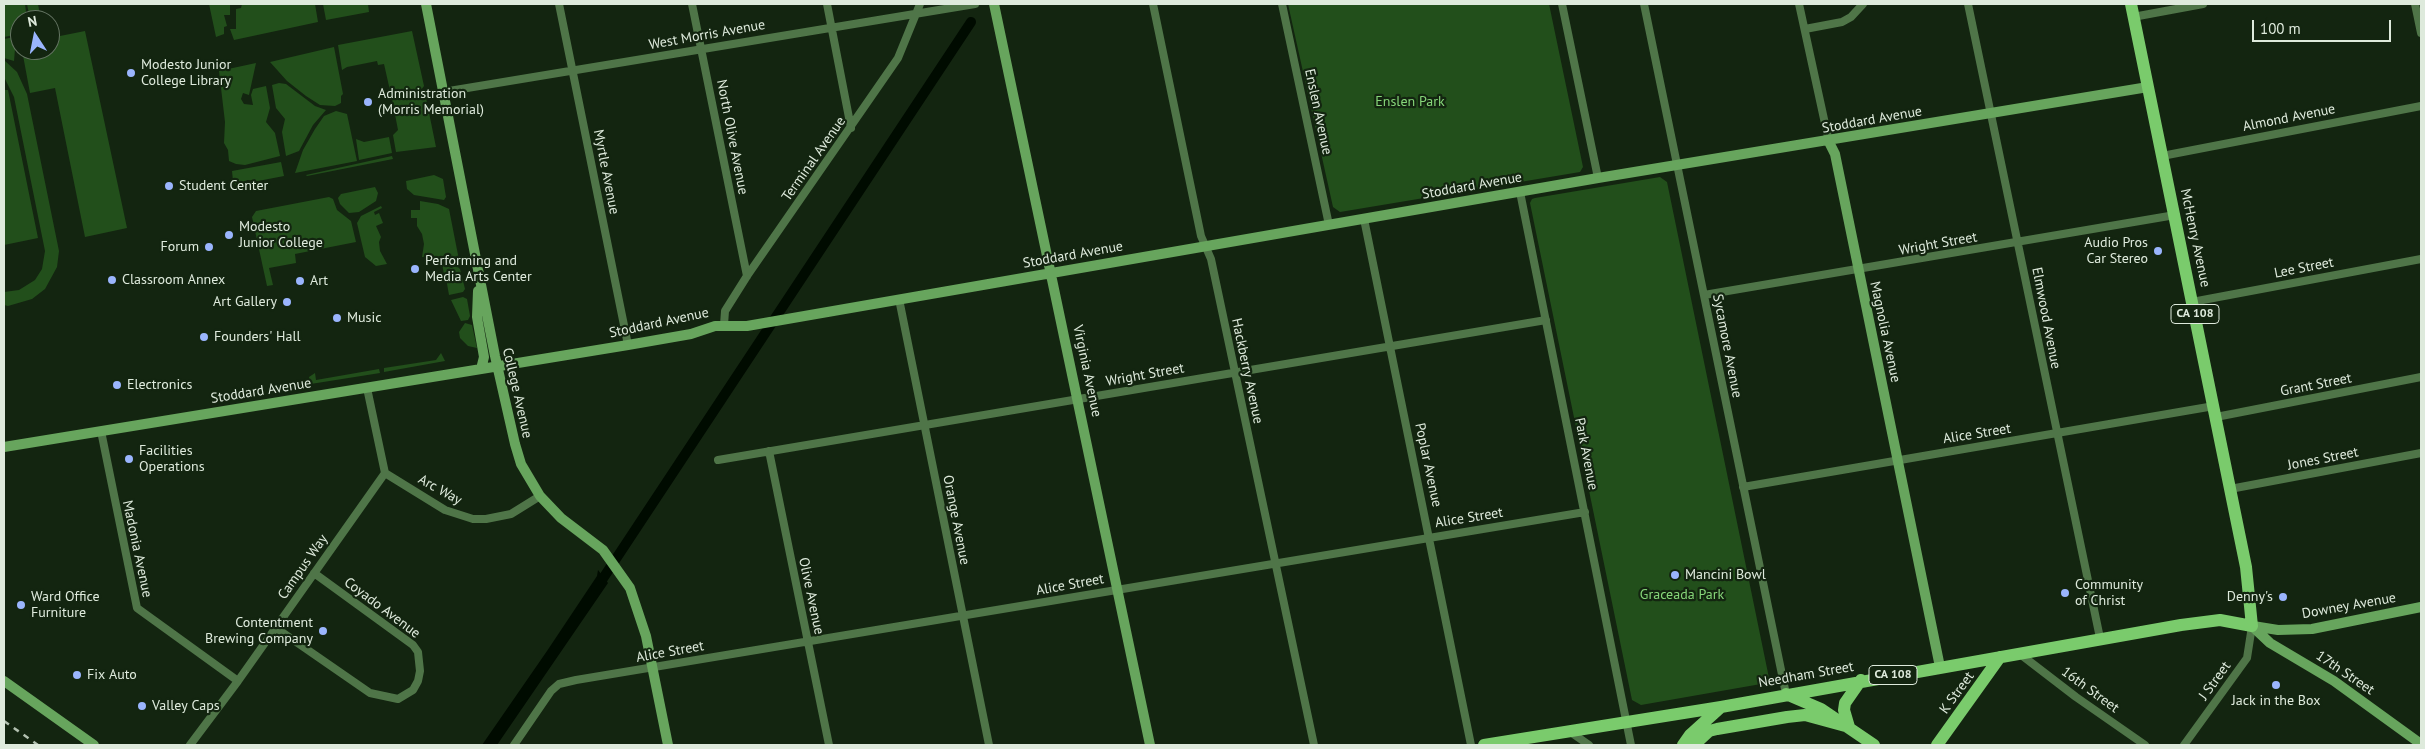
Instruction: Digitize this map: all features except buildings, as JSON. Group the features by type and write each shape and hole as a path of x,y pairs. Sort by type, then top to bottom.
{"main road":[{"name":"McHenry Avenue","path":"2130,4 2175,215 2246,568 2252,626"},
{"name":"Needham Street","path":"1484,745 1721,707 2100,638 2220,620 2252,626"},
{"name":"K Street","path":"1937,745 2000,657"},
{"path":"1849,727 1844,710 1845,703 1861,680"},
{"path":"1786,694 1821,709 1874,745"},
{"path":"1683,745 1690,735 1721,707"},
{"path":"1694,745 1709,731 1787,717 1805,715 1849,727"}],"street":[{"name":"College Avenue","path":"426,4 479,277 514,444 521,464 540,496 561,518 592,540 606,555 620,572 638,607 653,668 668,745"},
{"name":"Myrtle Avenue","path":"559,4 628,345"},
{"name":"North Olive Avenue","path":"692,4 747,276"},
{"path":"827,4 851,128"},
{"name":"Terminal Avenue","path":"724,325 724,311 898,58 920,4"},
{"name":"West Morris Avenue","path":"443,92 975,4"},
{"name":"Virginia Avenue","path":"994,4 1052,272 1150,745"},
{"name":"Hackberry Avenue","path":"1153,4 1201,236 1211,259 1314,745"},
{"name":"Enslen Avenue","path":"1282,4 1329,225"},
{"path":"1562,4 1598,178"},
{"name":"Sycamore Avenue","path":"1644,4 1786,694"},
{"name":"Magnolia Avenue","path":"1799,4 1829,142 1835,154 1940,667"},
{"path":"1805,29 1842,22 1851,17 1863,4"},
{"name":"Elmwood Avenue","path":"1968,4 2100,638"},
{"path":"2133,17 2202,4"},
{"path":"2415,4 2421,33"},
{"name":"Stoddard Avenue","path":"4,447 628,345 687,335 724,325 740,326 759,323 1598,178 1829,142 2148,87"},
{"name":"Almond Avenue","path":"2162,156 2421,106"},
{"name":"Park Avenue","path":"1520,192 1631,745"},
{"name":"Wright Street","path":"1704,295 2175,215"},
{"name":"Poplar Avenue","path":"1364,219 1431,537 1472,745"},
{"name":"Lee Street","path":"2192,302 2421,258"},
{"path":"479,277 477,317 484,357 481,369"},
{"name":"Orange Avenue","path":"899,299 989,745"},
{"name":"Wright Street","path":"718,460 1546,320"},
{"name":"Grant Street","path":"2215,412 2421,377"},
{"path":"367,388 385,473"},
{"name":"Alice Street","path":"1743,487 1897,459 2215,412"},
{"name":"Madonia Avenue","path":"101,431 137,608 238,681"},
{"name":"Olive Avenue","path":"769,451 829,745"},
{"name":"Jones Street","path":"2230,489 2421,452"},
{"name":"Arc Way","path":"385,473 446,510 473,519 486,519 511,514 540,496"},
{"name":"Campus Way","path":"190,745 276,628 385,473"},
{"name":"Alice Street","path":"514,745 551,690 559,684 1585,512"},
{"name":"Coyado Avenue","path":"276,628 370,693 398,699 413,690 418,681 420,671 418,652 413,645 314,573"},
{"name":"Downey Avenue","path":"2252,626 2278,630 2312,629 2421,608"},
{"name":"17th Street","path":"2252,626 2270,643 2334,681 2421,744"},
{"name":"J Street","path":"2184,745 2247,658 2252,626"},
{"name":"16th Street","path":"2020,654 2076,697 2145,745"},
{"path":"4,681 94,745"},
{"path":"1569,731 1589,745"}],"green space":[{"path":"4,4 25,4 26,10 10,10 10,36 4,37"},
{"path":"27,4 38,4 39,10 28,10"},
{"path":"209,4 230,4 230,15 224,15 227,26 224,27 224,34 216,37"},
{"path":"242,4 315,4 318,22 234,40 230,29 236,29 236,9 241,8"},
{"path":"323,4 368,4 369,12 326,20"},
{"name":"Enslen Park","path":"1288,4 1549,4 1583,167 1580,172 1340,212 1333,207"},
{"path":"85,31 127,228 85,237 55,88 30,93 24,60 60,60 60,36"},
{"path":"412,31 424,86 421,90 391,95 384,64 378,65 377,61 347,67 342,70 338,45"},
{"path":"10,38 10,60 4,58 4,39"},
{"path":"334,47 343,94 341,96 341,103 335,106 320,105 306,96 287,81 270,62"},
{"path":"4,60 17,72 27,94 59,251 57,267 45,289 32,299 8,306 4,305 4,292 19,290 35,280 42,269 45,251 14,97 4,77"},
{"path":"256,63 249,95 243,93 241,99 244,104 253,105 251,95 253,89 266,86 270,108 266,122 275,133 280,156 245,165 236,164 229,161 228,150 224,143 225,122 219,71"},
{"path":"286,84 315,106 326,110 313,125 299,151 286,156 282,132 285,119 276,108 272,85"},
{"path":"4,90 8,90 38,238 4,245"},
{"path":"425,93 436,147 396,152 393,135 398,130 392,99"},
{"path":"336,111 347,114 357,161 295,173 303,150 315,129 324,116"},
{"path":"389,137 392,153 359,160 356,139 364,142"},
{"path":"392,156 393,159 306,175"},
{"path":"281,162 284,176 258,181 247,180 238,188 233,181 232,171"},
{"path":"434,175 443,179 446,197 444,200 414,195 407,189 406,181"},
{"name":"Graceada Park","path":"1660,177 1667,182 1769,678 1761,684 1641,705 1632,700 1530,203 1535,198"},
{"path":"375,187 378,193 376,201 359,212 349,213 340,204 338,198 341,194"},
{"path":"329,197 333,199 337,210 351,221 356,242 295,254 296,263 269,268 273,285 267,286 252,217 256,211"},
{"path":"420,201 438,204 449,209 459,260 456,264 449,265 433,256 422,257 424,244 422,234 417,226 417,218 411,218 411,210 420,210"},
{"path":"381,206 382,208 374,212 375,215 379,213 383,223 376,226 381,237 379,242 380,251 387,264 376,266 365,257 357,223 361,216"},
{"path":"442,264 451,268 457,266 460,269 465,289 463,292 449,295 446,278 439,280 438,275 444,274"},
{"path":"463,297 467,299 470,316 468,320 461,321 451,300"},
{"path":"465,323 472,325 477,348 468,346 460,338 459,332"},
{"path":"441,353 445,361 384,372 384,368 436,360"},
{"path":"379,369 380,373 310,384 309,377 315,373 316,380"}],"shaded area":[{"path":"598,570 608,583 497,745 482,745 597,576"}],"waterway":[{"path":"596,589 971,22"}],"railway":[{"path":"4,721 38,745"}],"place":[{"name":"Modesto Junior College Library","path":"131,73"},
{"name":"Administration (Morris Memorial)","path":"368,102"},
{"name":"Student Center","path":"169,186"},
{"name":"Modesto Junior College","path":"229,235"},
{"name":"Forum","path":"209,247"},
{"name":"Audio Pros Car Stereo","path":"2158,251"},
{"name":"Performing and Media Arts Center","path":"415,269"},
{"name":"Classroom Annex","path":"112,280"},
{"name":"Art","path":"300,281"},
{"name":"Art Gallery","path":"287,302"},
{"name":"Music","path":"337,318"},
{"name":"Founders' Hall","path":"204,337"},
{"name":"Electronics","path":"117,385"},
{"name":"Facilities Operations","path":"129,459"},
{"name":"Mancini Bowl","path":"1675,575"},
{"name":"Community of Christ","path":"2065,593"},
{"name":"Denny's","path":"2283,597"},
{"name":"Ward Office Furniture","path":"21,605"},
{"name":"Contentment Brewing Company","path":"323,631"},
{"name":"Fix Auto","path":"77,675"},
{"name":"Jack in the Box","path":"2276,685"},
{"name":"Valley Caps","path":"142,706"}]}
